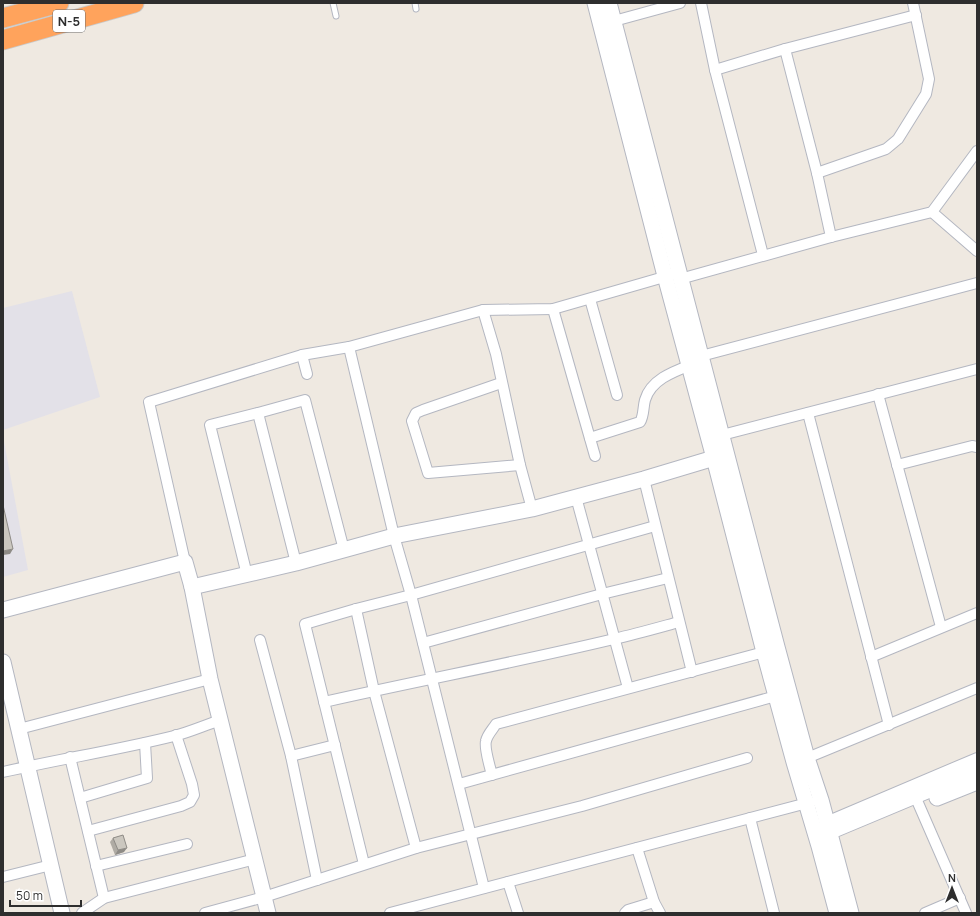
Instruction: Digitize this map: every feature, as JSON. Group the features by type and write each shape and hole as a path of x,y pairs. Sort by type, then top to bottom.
{"highway":[{"name":"N-5","path":"3,18 59,3"},
{"name":"N-5","path":"3,40 134,3"}],"street":[{"path":"595,3 675,276 697,361 722,435 807,758 814,802 836,913"},
{"path":"609,3 659,224"},
{"path":"614,20 680,3"},
{"path":"701,3 715,70 763,255"},
{"path":"817,173 886,148 898,139 926,94 929,80 913,3"},
{"path":"715,70 785,49 916,15"},
{"path":"785,49 817,173 831,237"},
{"path":"268,913 210,679 192,587 149,402 302,355 349,347 483,310 553,309 675,276 932,212 977,151"},
{"path":"932,212 977,251"},
{"path":"590,438 640,422 642,419 646,396 657,381 697,361 977,283"},
{"path":"590,298 617,395"},
{"path":"553,309 595,456"},
{"path":"483,310 496,354 501,383 520,465 532,508"},
{"path":"349,347 394,536 433,679 484,888"},
{"path":"302,355 307,374"},
{"path":"697,361 714,458 794,762 829,832 851,913"},
{"path":"722,435 977,369"},
{"path":"501,383 423,410 416,413 412,421 428,473 520,465"},
{"path":"878,394 941,628"},
{"path":"247,575 210,425 305,400 344,550"},
{"path":"258,413 296,563"},
{"path":"808,413 889,725"},
{"path":"897,465 972,446 977,447"},
{"path":"192,587 296,563 394,536 532,508 644,479 714,458"},
{"path":"644,479 692,672"},
{"path":"576,497 628,688"},
{"path":"364,864 305,624 656,526"},
{"path":"3,610 185,562"},
{"path":"423,643 602,594 668,578"},
{"path":"356,609 374,691 416,848"},
{"path":"871,657 977,613"},
{"path":"324,702 615,639 679,622"},
{"path":"260,640 291,756 317,880"},
{"path":"492,775 488,760 486,741 496,724 764,652"},
{"path":"3,666 62,913"},
{"path":"19,729 210,679"},
{"path":"807,758 977,688"},
{"path":"458,784 776,696"},
{"path":"3,772 176,736 220,720"},
{"path":"88,831 181,806 190,802 194,795 192,784 176,736"},
{"path":"80,798 146,778 145,743"},
{"path":"291,756 335,745"},
{"path":"70,757 104,898"},
{"path":"205,913 317,880 416,848 582,806 747,758"},
{"path":"829,832 977,758"},
{"path":"917,801 977,770"},
{"path":"829,832 917,801 977,782"},
{"path":"917,801 966,913"},
{"path":"390,913 814,802"},
{"path":"750,818 774,913"},
{"path":"96,866 187,844"},
{"path":"637,848 654,902 660,913"},
{"path":"82,913 104,898 255,858"},
{"path":"3,877 51,865"},
{"path":"508,882 518,913"},
{"path":"925,913 960,898"},
{"path":"625,913 628,910 654,902"}],"lane":[{"path":"333,3 336,16"},
{"path":"415,3 416,9"}],"shaded area":[{"path":"72,291 100,397 3,430 3,308"},
{"path":"3,436 28,570 3,577"}],"building":[{"path":"3,505 13,549 3,551"},
{"path":"123,835 127,848 118,850 113,838"}]}
